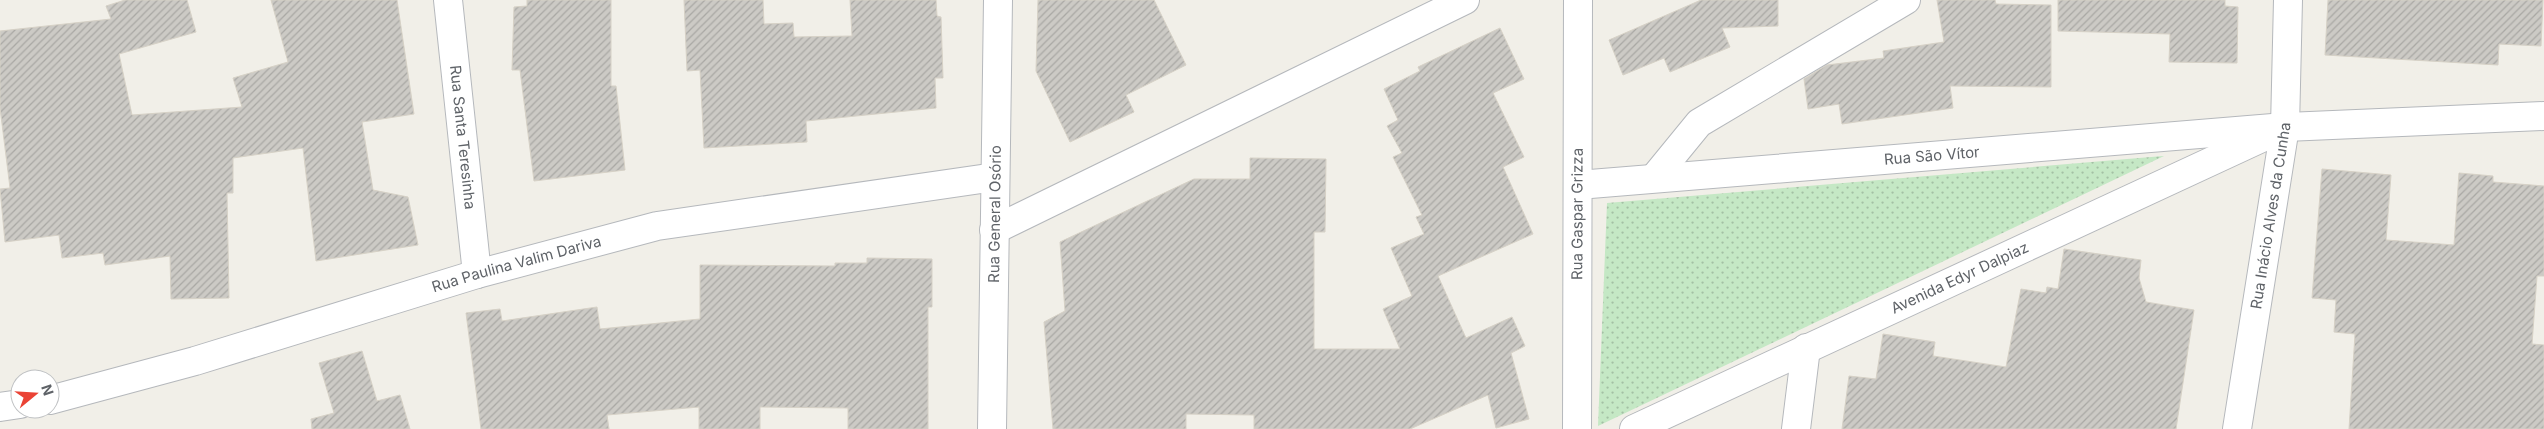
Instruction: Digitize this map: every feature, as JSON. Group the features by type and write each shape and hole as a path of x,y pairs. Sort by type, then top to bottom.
{"street":[{"name":"Rua Santa Teresinha","path":"448,0 477,274"},
{"name":"Rua General Osório","path":"992,429 994,177 998,0"},
{"path":"994,230 1465,0"},
{"name":"Rua Gaspar Grizza","path":"1577,429 1578,0"},
{"path":"1654,178 1699,123 1906,0"},
{"name":"Rua Inácio Alves da Cunha","path":"2237,429 2285,127 2288,0"},
{"name":"Rua São Vítor","path":"1578,185 2285,127 2544,116"},
{"name":"Avenida Edyr Dalpiaz","path":"1634,429 2285,127"},
{"name":"Rua Paulina Valim Dariva","path":"60,397 195,361 477,274 657,226 994,177"},
{"path":"1796,429 1806,348"}],"green space":[{"path":"2164,156 1598,426 1607,203"}],"building":[{"path":"125,0 187,0 196,32 119,54 132,115 242,107 233,78 288,62 271,0 397,0 414,114 362,122 373,190 408,197 418,245 316,261 303,148 233,158 233,193 227,193 229,298 171,299 170,256 105,265 103,253 62,258 59,235 5,242 0,189 10,188 0,108 0,31 111,19 106,6"},
{"path":"527,0 611,0 611,86 616,86 625,170 534,181 520,70 512,70 514,7 527,6"},
{"path":"684,0 763,0 764,24 793,23 794,37 852,36 850,0 936,0 937,16 941,17 943,78 935,78 936,108 806,121 807,142 704,148 700,70 687,71"},
{"path":"1038,0 1154,0 1186,65 1126,95 1134,112 1070,142 1036,71"},
{"path":"1701,0 1778,0 1778,26 1722,28 1730,47 1670,72 1664,58 1623,75 1609,40"},
{"path":"1937,0 1995,0 1996,4 2051,5 2051,87 1950,86 1953,108 1842,124 1839,104 1808,109 1804,79 1827,65 1884,58 1883,51 1944,42"},
{"path":"2058,0 2225,0 2225,6 2238,7 2237,63 2169,62 2170,34 2058,31"},
{"path":"2328,0 2543,0 2541,46 2499,44 2498,65 2325,55"},
{"path":"1500,28 1524,79 1493,93 1524,157 1503,167 1533,234 1438,276 1466,338 1512,317 1525,346 1511,353 1529,419 1496,428 1488,395 1410,429 1254,429 1254,415 1186,414 1186,429 1053,429 1044,322 1065,311 1060,242 1194,179 1250,179 1250,158 1326,159 1325,232 1314,232 1314,349 1400,349 1383,309 1412,296 1391,248 1424,234 1416,217 1422,215 1393,157 1402,153 1387,126 1398,120 1384,89 1420,71 1418,67"},
{"path":"2322,169 2391,175 2386,240 2454,245 2459,173 2493,176 2493,182 2544,186 2544,276 2537,276 2532,344 2544,345 2544,429 2349,429 2355,334 2334,332 2336,300 2312,298"},
{"path":"2064,249 2141,260 2139,278 2146,302 2194,310 2176,429 1842,429 1849,376 1876,379 1883,334 1935,342 1933,356 2006,367 2021,289 2046,293 2047,287 2058,289"},
{"path":"867,258 932,259 932,307 928,307 928,429 848,429 848,408 760,407 760,429 699,429 699,407 607,415 609,429 481,429 466,313 500,309 502,321 597,307 600,329 700,319 700,265 835,266 835,263 867,263"},
{"path":"362,351 377,401 400,395 410,429 312,429 311,419 334,413 319,363"}]}
